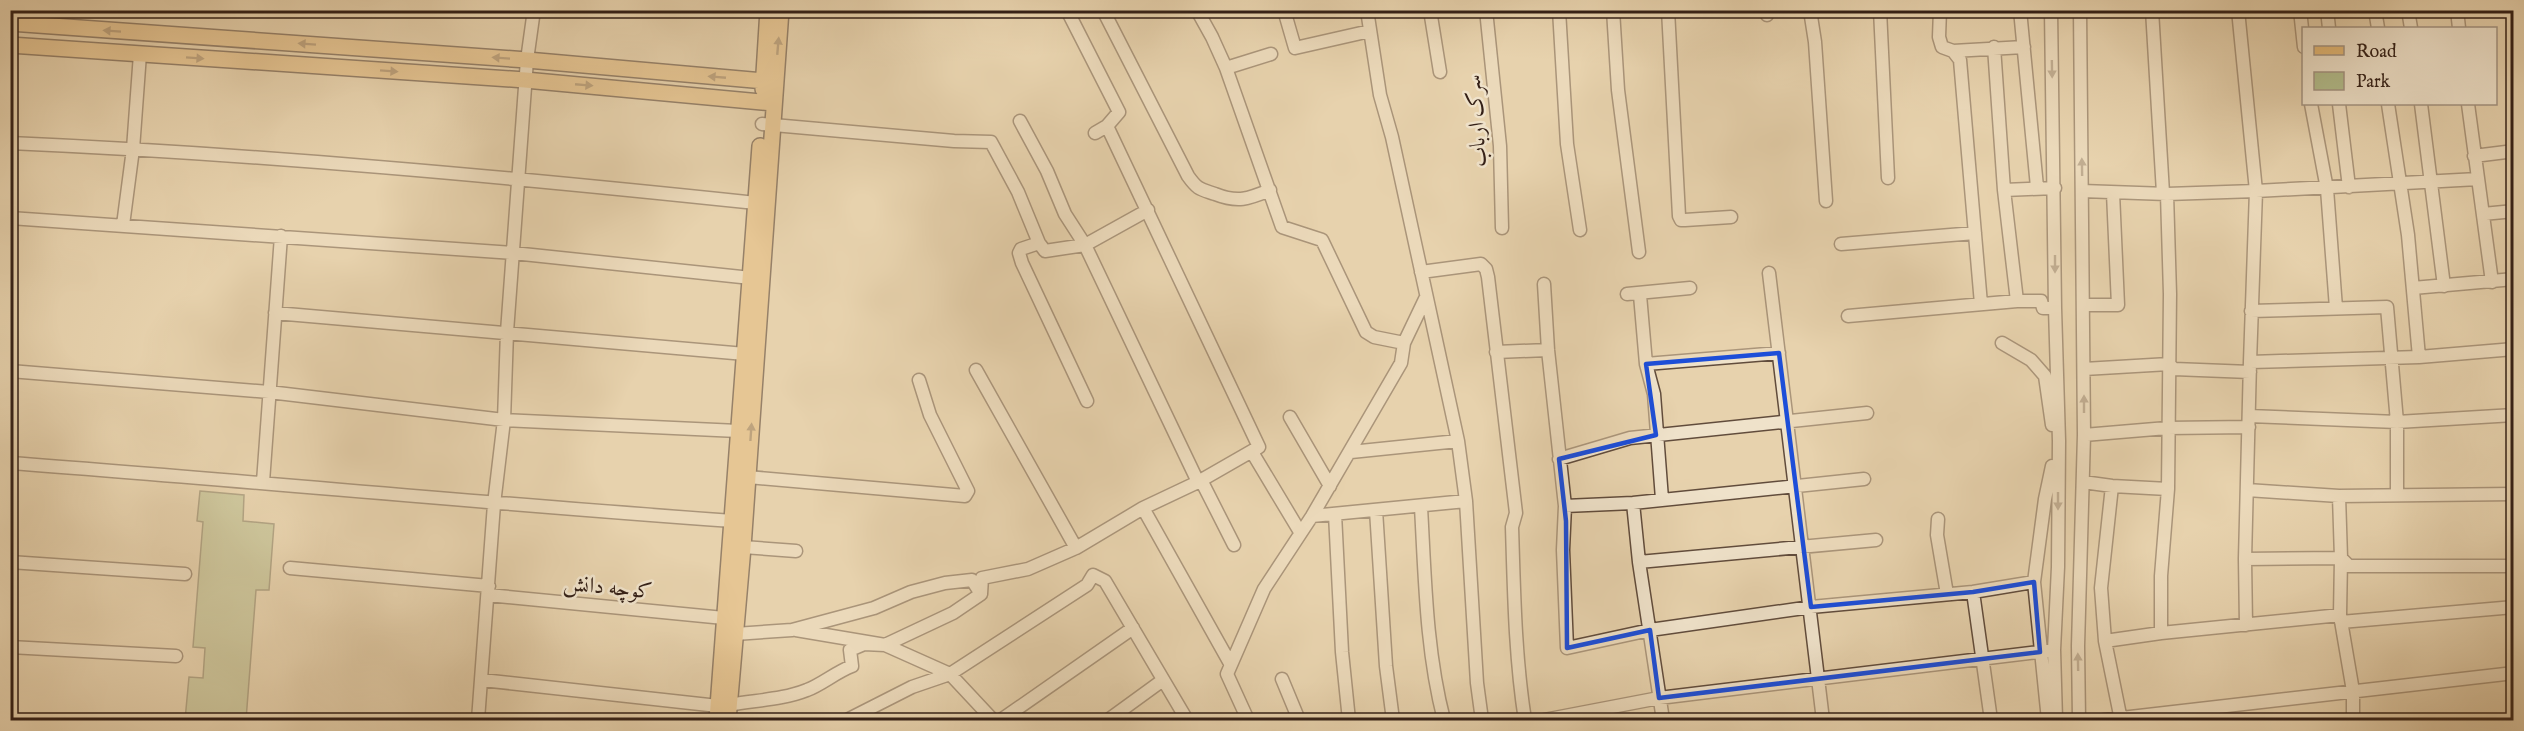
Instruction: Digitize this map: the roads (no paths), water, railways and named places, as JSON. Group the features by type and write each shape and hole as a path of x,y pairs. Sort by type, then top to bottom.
{"main road":[{"path":"723,713 724,618 756,202 768,102 768,10"},
{"path":"769,81 781,10"},
{"path":"10,23 527,60 769,81"},
{"path":"10,45 525,80 768,102"},
{"path":"723,713 735,634 743,547 766,124"}],"street":[{"path":"478,720 494,504 504,420 507,332 525,80 534,10"},
{"path":"1067,10 1119,112 1107,126 1095,133"},
{"path":"1103,10 1188,176 1197,189 1227,200 1251,198 1270,190"},
{"path":"1197,10 1226,68 1282,227 1322,240 1366,332 1404,343"},
{"path":"1284,10 1295,48 1370,31"},
{"path":"1367,10 1380,95 1392,137 1458,441 1466,501 1482,720"},
{"path":"1430,10 1440,72"},
{"name":"سرک ارباب","path":"1486,10 1500,146 1502,228"},
{"path":"1559,10 1567,144 1580,230"},
{"path":"1613,10 1618,90 1639,252"},
{"path":"1668,10 1679,216 1681,220 1731,217"},
{"path":"1810,10 1815,42 1826,201"},
{"path":"1880,10 1888,178"},
{"path":"1940,10 1939,37 1942,47 1953,51 2024,46"},
{"path":"2020,10 2037,188"},
{"path":"2051,10 2059,441 2058,567 2054,650 2056,720"},
{"path":"2079,720 2078,646 2084,435 2080,10"},
{"path":"2151,10 2165,193 2169,364 2168,489 2161,576 2161,633"},
{"path":"2238,10 2256,191 2245,559 2246,625"},
{"path":"2300,10 2302,28"},
{"path":"2327,10 2329,27"},
{"path":"2375,10 2378,27"},
{"path":"2408,10 2411,27"},
{"path":"2457,10 2459,27"},
{"path":"1994,47 2004,190 2017,301"},
{"path":"1953,51 1960,60 1981,304"},
{"path":"123,225 140,54"},
{"path":"1226,68 1271,54"},
{"path":"2311,105 2327,189 2336,308"},
{"path":"2339,105 2349,187"},
{"path":"2388,105 2414,288 2420,357"},
{"path":"2421,105 2444,286"},
{"path":"2468,105 2492,282"},
{"path":"1020,121 1047,171 1065,214 1085,245 1199,481 1234,545"},
{"path":"766,124 954,141 991,142 1018,192 1039,243 1045,251 1085,245 1148,210"},
{"path":"981,594 982,578 1028,569 1076,548 1143,508 1199,481 1259,447 1107,126"},
{"path":"10,143 132,149 518,178 756,202"},
{"path":"2474,156 2514,151"},
{"path":"2082,191 2165,193 2327,189 2478,178"},
{"path":"2004,190 2055,188"},
{"path":"2083,306 2118,305 2113,193"},
{"path":"2483,214 2514,211"},
{"path":"10,218 513,253 751,278"},
{"path":"1841,244 1975,233"},
{"path":"262,482 281,236"},
{"path":"1039,243 1026,245 1019,253 1088,401"},
{"path":"1420,272 1480,264 1486,269 1516,513 1512,527 1515,619 1518,679 1525,720"},
{"path":"1769,273 1811,607 1816,678 1823,720"},
{"path":"2414,288 2514,279"},
{"path":"1544,284 1548,350 1566,506 1563,550 1567,648 1650,630 1811,607 1973,592 2034,582"},
{"path":"1662,499 1654,394 1633,294 1690,288"},
{"path":"1248,720 1227,674 1264,589 1351,452 1401,363 1404,343 1426,297"},
{"path":"1848,316 2017,301 2041,301 2043,308 2055,308"},
{"path":"2251,310 2387,307 2397,422 2397,495"},
{"path":"275,313 746,354"},
{"path":"2002,343 2031,360 2045,376 2055,442 2034,582 2048,720"},
{"path":"2084,369 2169,364 2174,369 2250,367 2514,349"},
{"path":"1496,352 1548,350"},
{"path":"1646,364 1779,353"},
{"path":"976,370 1076,548"},
{"path":"10,372 269,392 504,420 738,431"},
{"path":"748,477 966,496 968,491 930,415 919,380"},
{"path":"1559,459 1630,438 1867,413"},
{"path":"2084,435 2249,422 2397,422 2514,415"},
{"path":"1290,417 1330,486"},
{"path":"1351,452 1458,441"},
{"path":"1252,452 1300,532"},
{"path":"10,463 262,482 494,504 733,521"},
{"path":"1566,506 1633,503 1864,479"},
{"path":"2083,482 2168,489"},
{"path":"2112,486 2100,588 2105,641 2121,720"},
{"path":"2247,490 2339,496 2514,494"},
{"path":"2339,496 2340,618 2353,691 2353,720"},
{"path":"1312,516 1466,501"},
{"path":"1633,503 1639,562 1663,720"},
{"path":"1421,507 1425,588 1435,684 1444,720"},
{"path":"1143,508 1231,665"},
{"path":"1376,510 1386,666 1393,720"},
{"path":"1335,514 1342,652 1349,720"},
{"path":"1938,519 1937,535 1947,594"},
{"path":"1639,562 1876,540"},
{"path":"743,547 796,551"},
{"path":"2245,559 2341,558 2349,566 2514,566"},
{"path":"10,562 185,573"},
{"name":"کوچه دانش","path":"290,568 724,618"},
{"path":"847,720 912,687 950,674 1087,585 1093,575 1105,581 1187,720"},
{"path":"735,634 792,630 874,608 911,592 945,583 972,580 981,594"},
{"path":"1973,592 1991,720"},
{"path":"482,680 723,713 757,699 784,697 810,690 834,673 852,666 850,650 864,644 885,645 953,613 981,594"},
{"path":"2105,641 2246,625 2514,607"},
{"path":"1001,720 1133,628"},
{"path":"792,630 885,645 950,674 993,720"},
{"path":"10,647 176,656"},
{"path":"1544,720 1659,698 2054,650"},
{"path":"2104,720 2121,720 2514,673"},
{"path":"1282,678 1299,720"},
{"path":"1108,720 1162,680"}]}
